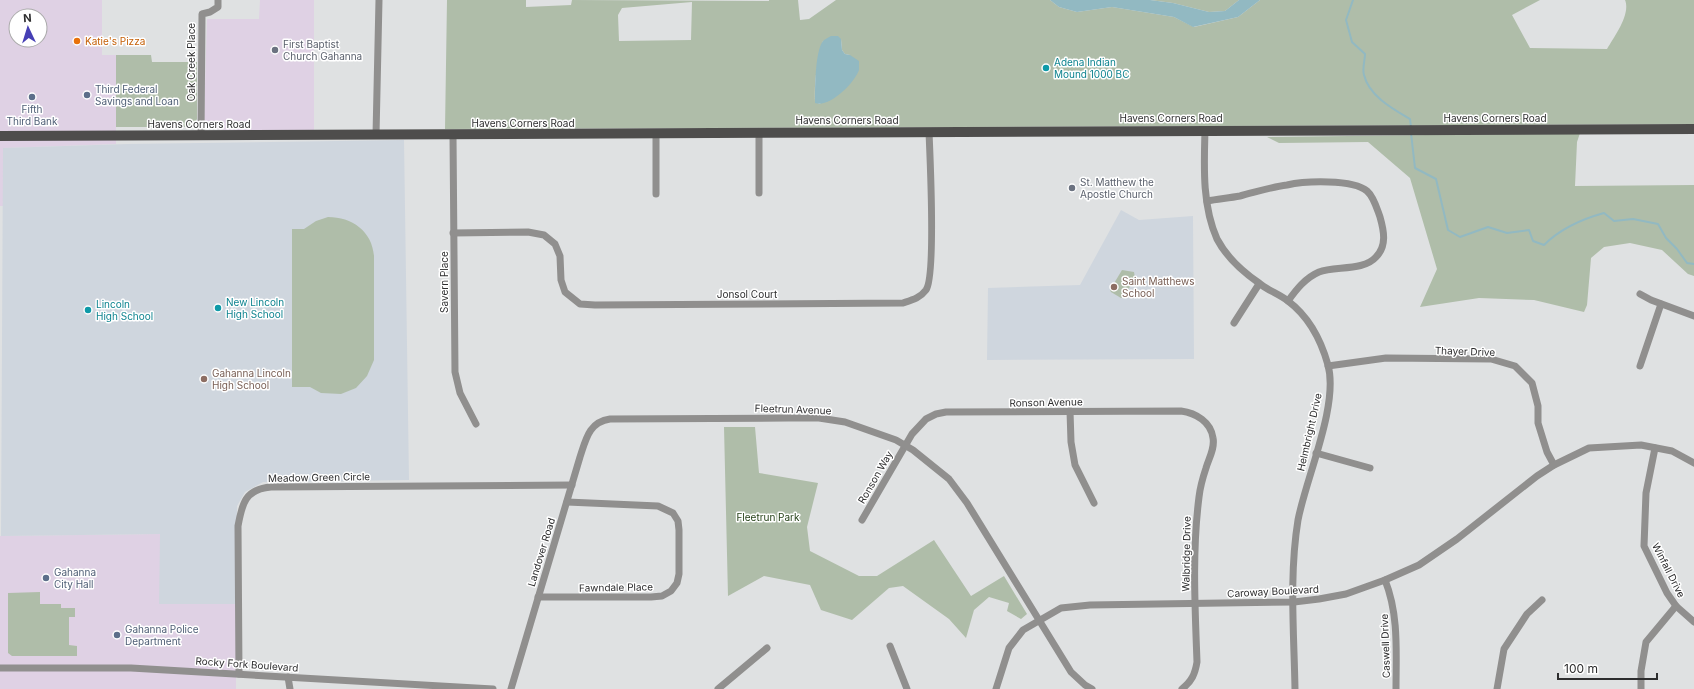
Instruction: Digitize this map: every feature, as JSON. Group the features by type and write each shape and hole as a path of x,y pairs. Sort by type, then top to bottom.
{"main road":[{"name":"Havens Corners Road","path":"0,136 1694,129"}],"street":[{"name":"Oak Creek Place","path":"201,136 202,14 210,12 218,7 218,0"},
{"path":"376,135 379,0"},
{"name":"Helmbright Drive","path":"1205,130 1205,182 1207,201 1209,216 1218,240 1230,258 1259,284 1288,301 1308,322 1319,341 1328,366 1329,401 1298,520 1293,560 1295,689"},
{"name":"Jonsol Court","path":"454,233 528,232 544,235 555,244 560,256 561,280 565,292 580,304 903,303 917,299 926,290 929,283 931,261 930,132"},
{"path":"759,133 759,193"},
{"path":"656,134 656,194"},
{"name":"Savern Place","path":"453,135 455,372 460,393 476,424"},
{"path":"1207,201 1238,196 1287,184 1348,183 1359,186 1368,191 1376,205 1384,230 1383,244 1375,259 1365,264 1318,272 1302,284 1288,301"},
{"path":"1234,323 1259,284"},
{"path":"1640,294 1650,300 1694,316"},
{"path":"1640,366 1661,304"},
{"name":"Thayer Drive","path":"1328,366 1386,358 1491,360 1514,366 1532,383 1538,406 1538,423 1547,452 1554,465"},
{"path":"1070,411 1070,442 1075,465 1094,503"},
{"name":"Ronson Avenue","path":"905,445 912,434 926,419 936,414 946,412 1181,411 1200,416"},
{"name":"Walbridge Drive","path":"1182,689 1190,682 1195,673 1195,543 1199,496 1206,468 1213,449 1214,438 1210,428 1200,416"},
{"name":"Fleetrun Avenue","path":"596,423 603,420 617,419 819,418 845,422 896,440 905,445 949,479 967,502 1071,672 1085,685 1092,689"},
{"name":"Landover Road","path":"511,689 587,436 596,423"},
{"name":"Ronson Way","path":"862,520 905,445"},
{"name":"Caroway Boulevard","path":"996,689 1009,648 1023,630 1061,608 1090,605 1294,602 1346,594 1385,580 1418,565 1456,539 1554,465 1589,448 1641,445 1672,451 1694,463"},
{"name":"Winfall Drive","path":"1655,448 1646,493 1644,546 1667,593 1676,606 1694,622"},
{"path":"1316,454 1370,468"},
{"name":"Meadow Green Circle","path":"239,674 238,526 242,504 248,496 256,490 263,487 572,485"},
{"name":"Fawndale Place","path":"538,597 662,596 671,591 677,583 679,574 679,530 678,521 673,513 658,506 567,502"},
{"name":"Caswell Drive","path":"1385,580 1391,594 1395,616 1396,689"},
{"path":"1497,689 1504,649 1528,614 1542,600"},
{"path":"1641,689 1641,671 1646,642 1676,606"},
{"path":"890,646 907,689"},
{"path":"718,689 767,648"},
{"name":"Rocky Fork Boulevard","path":"0,668 121,667 288,676 400,686 493,689"},
{"path":"288,676 290,689"}],"shaded area":[{"path":"0,0 102,0 102,55 116,55 116,144 3,148 3,206 0,206"},
{"path":"260,0 314,0 314,131 237,131 207,128 204,121 207,19 259,19"},
{"name":"Gahanna Lincoln High School","path":"404,140 409,480 263,482 245,492 237,506 236,604 159,604 160,534 1,536 3,148 128,144"},
{"name":"Saint Matthews School","path":"1121,210 1139,220 1193,216 1194,359 987,360 988,288 1080,285"},
{"path":"160,534 236,604 236,689 0,689 0,536"}],"green space":[{"path":"447,0 526,0 526,7 571,5 572,0 798,0 800,20 809,19 836,0 1050,0 1059,7 1077,12 1112,7 1174,17 1194,27 1238,17 1260,0 1540,0 1512,15 1530,48 1607,49 1624,18 1626,12 1625,0 1694,0 1694,124 445,129","holes":["692,2 691,40 619,41 618,15 622,8","841,39 842,50 845,54 850,55 820,104 815,102 815,87 823,41"]},
{"path":"1150,0 1239,0 1225,11 1209,12 1173,3"},
{"path":"116,55 151,55 152,62 197,62 197,119 192,127 116,127"},
{"path":"1580,133 1577,142 1575,186 1694,185 1694,276 1688,274 1662,250 1630,243 1604,247 1591,258 1587,305 1584,312 1534,300 1479,298 1420,307 1437,269 1410,178 1368,142 1279,143 1267,137"},
{"path":"328,217 345,220 359,227 369,239 374,256 374,360 367,376 356,388 341,394 321,393 310,387 292,387 292,229 304,229 316,221"},
{"path":"1122,270 1134,272 1135,278 1124,297 1121,298 1110,290"},
{"name":"Fleetrun Park","path":"724,427 755,427 759,473 818,483 807,527 810,551 859,576 877,576 934,540 971,596 1004,576 1027,614 1021,619 1007,611 1009,603 989,597 974,610 966,638 949,619 903,586 889,588 852,620 821,610 810,585 764,576 728,596"},
{"path":"40,592 40,604 61,604 61,608 75,608 75,617 69,617 69,645 77,646 77,656 12,656 8,653 8,593"}],"water":[{"path":"1050,0 1150,0 1173,3 1209,12 1225,11 1239,0 1260,0 1238,17 1193,27 1174,17 1112,7 1077,12 1059,7"},
{"path":"831,36 838,36 841,39 842,50 845,54 850,55 859,61 859,70 852,82 840,94 827,102 821,104 815,103 818,53 823,41"}],"waterway":[{"path":"1353,0 1346,20 1352,42 1365,54 1363,70 1367,83 1376,96 1396,111 1410,119 1411,127"},
{"path":"1411,133 1415,168 1436,179 1448,230 1460,237 1488,227 1507,233 1529,230 1533,241 1544,245 1557,234 1572,225 1604,213 1614,221 1633,219 1658,224 1666,238 1677,249 1687,263 1694,264"}],"place":[{"name":"Katie's Pizza","path":"77,41"},
{"name":"First Baptist Church Gahanna","path":"275,50"},
{"name":"Adena Indian Mound 1000 BC","path":"1046,68"},
{"name":"Third Federal Savings and Loan","path":"87,95"},
{"name":"Fifth Third Bank","path":"32,97"},
{"name":"St. Matthew the Apostle Church","path":"1072,188"},
{"name":"Saint Matthews School","path":"1114,287"},
{"name":"New Lincoln High School","path":"218,308"},
{"name":"Lincoln High School","path":"88,310"},
{"name":"Gahanna Lincoln High School","path":"204,379"},
{"name":"Gahanna City Hall","path":"46,578"},
{"name":"Gahanna Police Department","path":"117,635"}]}
